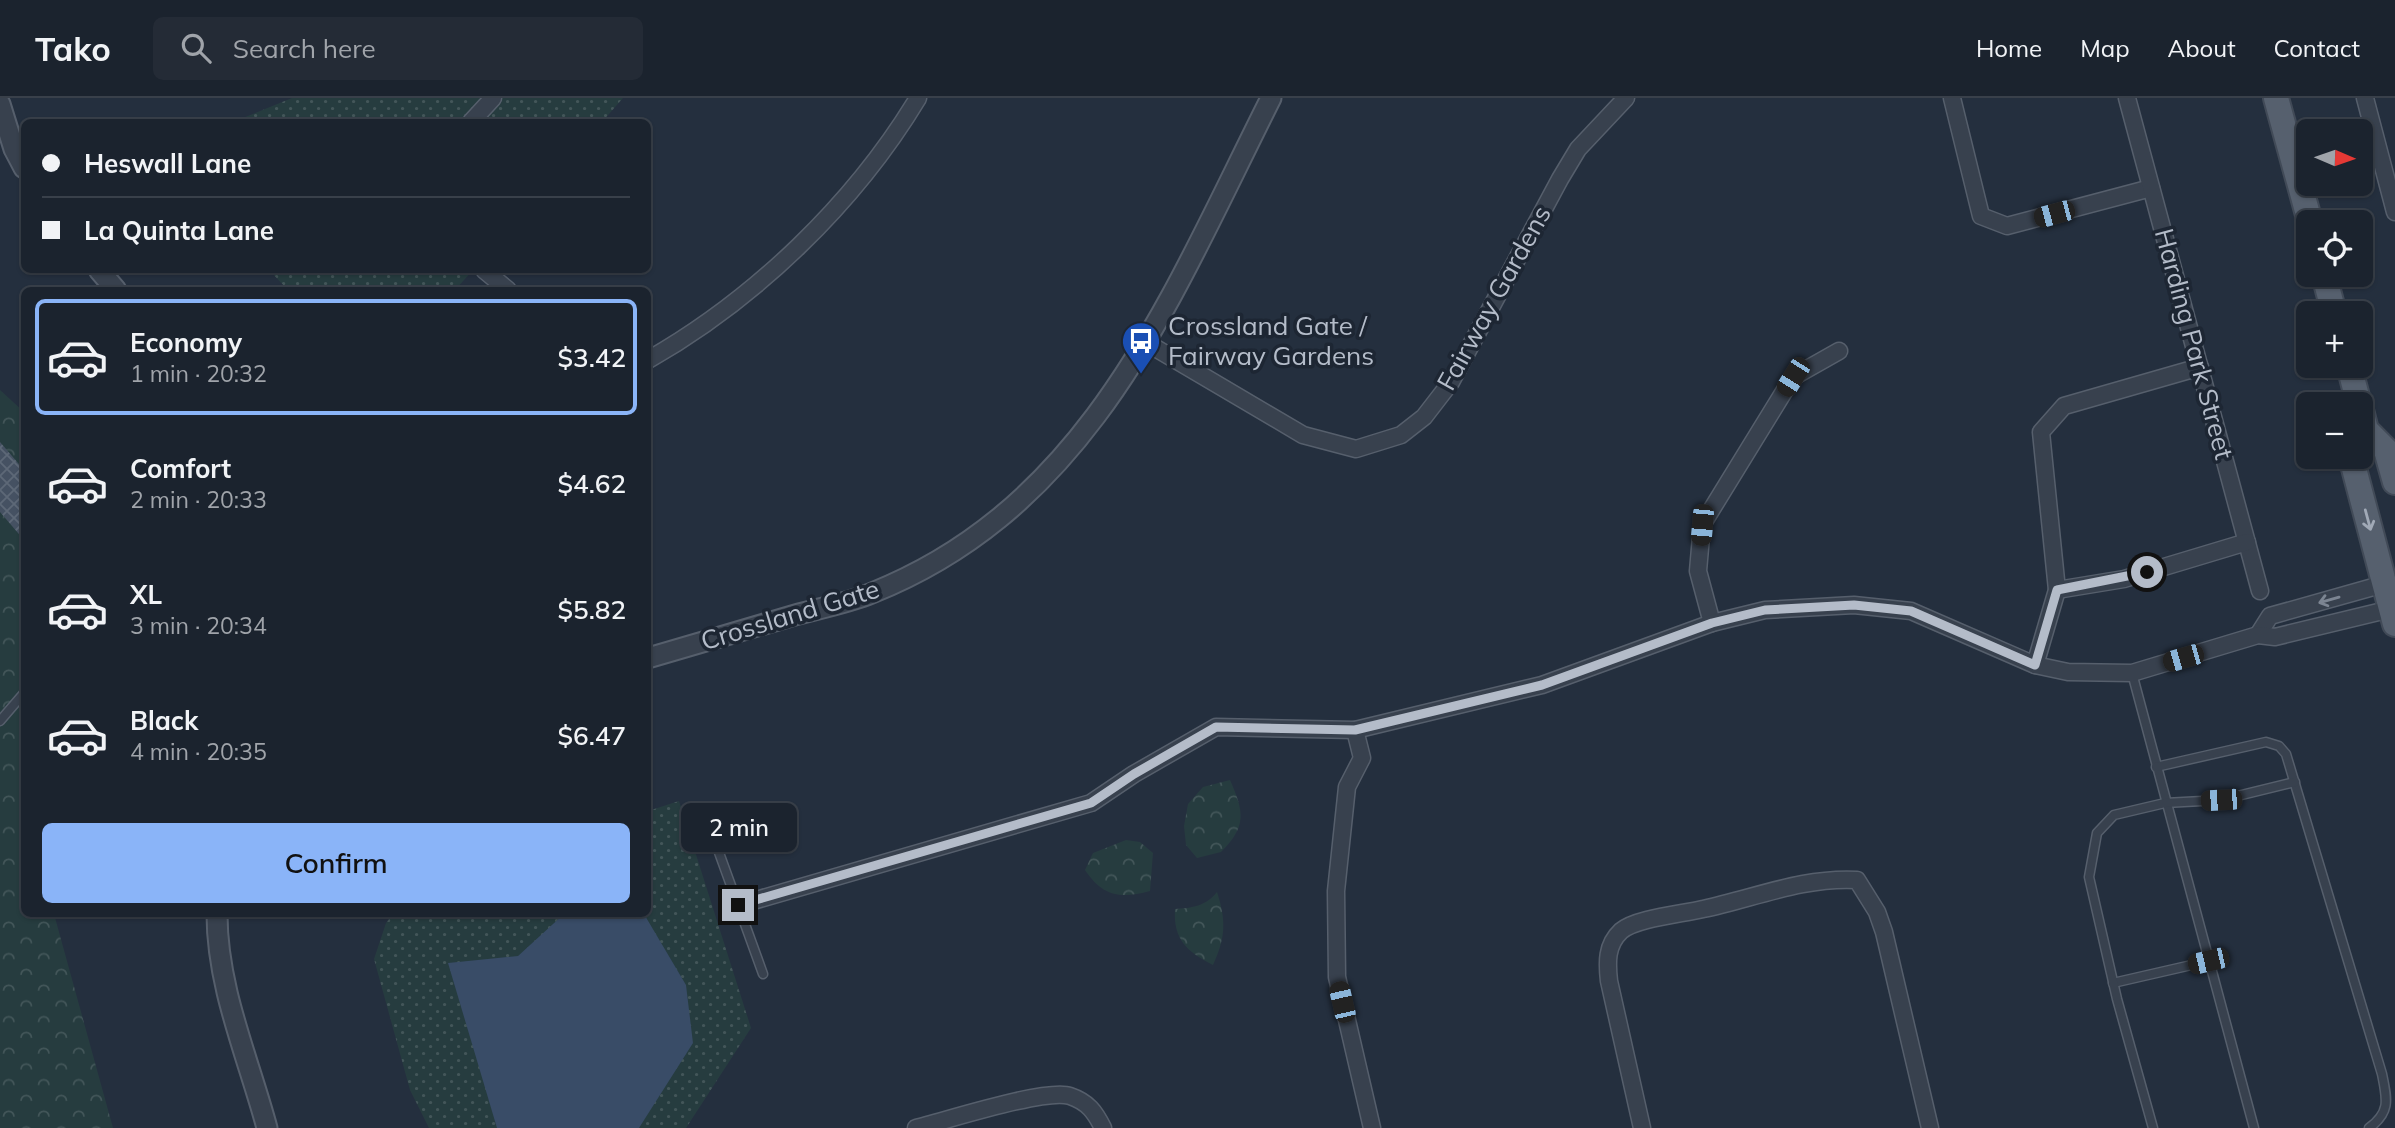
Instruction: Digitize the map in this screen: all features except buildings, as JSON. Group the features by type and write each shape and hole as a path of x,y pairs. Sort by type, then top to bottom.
{"main road":[{"path":"2276,98 2307,210"},
{"path":"2373,437 2386,450 2395,482"},
{"path":"2355,469 2390,582 2394,614"}],"street":[{"path":"474,119 493,98"},
{"path":"651,358 716,316 809,236 875,160 918,98"},
{"name":"Crossland Gate","path":"651,657 871,593 943,558 998,522 1039,485 1083,432 1147,343 1271,98"},
{"name":"Fairway Gardens","path":"1147,343 1303,435 1356,449 1401,435 1424,417 1451,382 1572,159 1626,98"},
{"path":"1952,98 1981,216 2007,226 2151,188"},
{"name":"Harding Park Street","path":"2127,98 2260,591"},
{"path":"2365,98 2395,212"},
{"path":"0,104 14,149 21,162"},
{"path":"102,273 113,287"},
{"path":"488,273 504,287"},
{"path":"1712,623 1698,571 1702,525 1793,377 1839,351"},
{"path":"2035,665 2057,590 2041,432 2064,405 2200,367"},
{"path":"2057,590 2124,579 2247,541"},
{"path":"2258,635 2270,616 2390,582"},
{"path":"738,905 1091,803 1134,774 1216,727 1355,730 1542,685 1712,623 1765,610 1854,605 1911,611 2035,665 2068,672 2132,673 2258,635 2275,637 2394,614"},
{"path":"1355,730 1362,758 1346,788 1336,891 1336,976 1372,1128"},
{"path":"1642,1128 1609,981 1607,961 1611,942 1623,929 1654,919 1781,887 1840,879 1857,880 1877,912 1930,1128"},
{"path":"217,917 217,946 235,1025 267,1128"},
{"path":"916,1128 1042,1096 1068,1094 1092,1107 1103,1128"}],"lane":[{"path":"2132,673 2254,1128"},
{"path":"0,722 21,698"},
{"path":"2156,767 2266,742 2278,746 2286,754 2382,1074 2388,1107 2382,1119 2369,1128"},
{"path":"2153,1128 2113,983 2089,877 2097,833 2114,815 2165,803 2221,800 2295,782"},
{"path":"713,836 763,974"},
{"path":"2113,983 2208,961"}],"green space":[{"path":"292,98 623,98 605,119 240,119"},
{"path":"272,273 470,273 458,287 285,287"},
{"path":"0,390 21,409 21,917 55,917 113,1128 0,1128"},
{"path":"1230,780 1240,810 1239,826 1221,852 1197,858 1186,845 1184,826 1188,804 1203,787"},
{"path":"679,801 751,1028 686,1128 429,1128 410,1090 374,959 386,923 391,917 651,917 651,810"},
{"path":"1126,840 1140,842 1153,853 1150,891 1130,895 1113,894 1099,886 1085,870 1093,853"},
{"path":"1217,892 1223,928 1213,965 1196,955 1179,936 1175,909 1198,905"}],"water":[{"path":"561,917 646,917 686,985 693,1043 639,1128 497,1128 448,963 518,956"}],"place":[{"name":"Crossland Gate / Fairway Gardens","path":"1141,375"}],"route":[{"path":"738,905 1091,803 1134,774 1216,727 1355,730 1542,685 1712,623 1765,610 1854,605 1911,611 2035,665 2057,590 2124,579 2147,572"}]}
